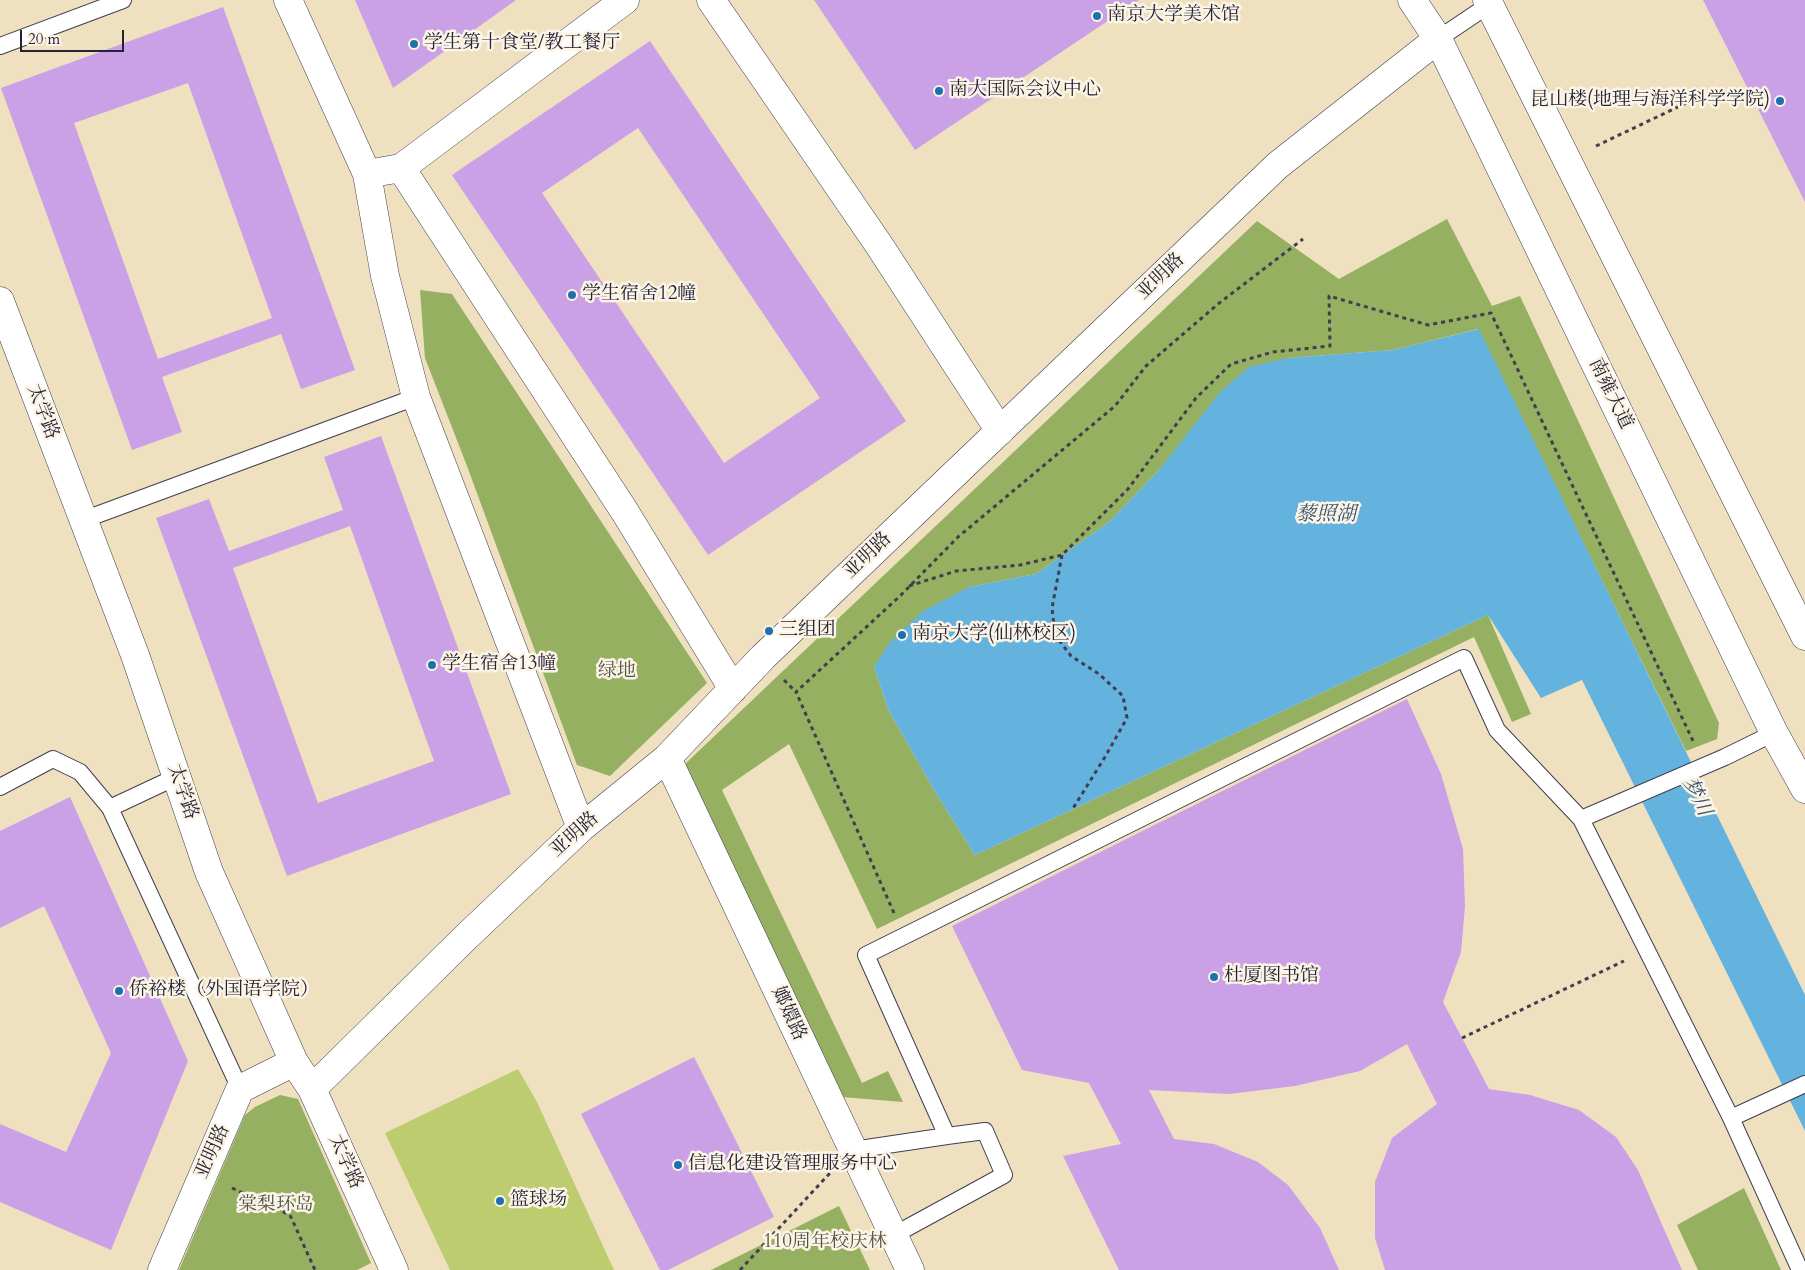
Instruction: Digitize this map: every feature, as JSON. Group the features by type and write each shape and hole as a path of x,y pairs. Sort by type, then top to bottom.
{"street":[{"path":"288,0 367,174 385,276 416,397 581,828"},
{"path":"367,174 401,168 625,0"},
{"path":"711,0 879,245 1000,431"},
{"name":"南雍大道","path":"1412,0 1438,39 1774,734 1803,783"},
{"path":"1491,1 1805,636"},
{"name":"亚明路","path":"312,1089 465,938 581,828 667,758 763,657 1278,165 1438,39"},
{"path":"401,168 625,512 733,688"},
{"name":"太学路","path":"0,301 135,655 209,872 294,1062 312,1089 394,1270"},
{"name":"嫏嬛路","path":"667,758 910,1270"},
{"path":"240,1089 294,1062"},
{"name":"亚明路","path":"162,1270 240,1089"}],"lane":[{"path":"0,46 122,0"},
{"path":"1438,39 1491,1"},
{"path":"83,520 416,397"},
{"path":"947,1136 866,955 1464,658 1497,730 1581,819 1731,1118 1800,1270"},
{"path":"1581,819 1774,734"},
{"path":"0,787 53,759 80,772 110,808 240,1089"},
{"path":"110,808 176,777"},
{"path":"1731,1118 1805,1084"},
{"path":"853,1150 985,1131 1004,1175 894,1235"}],"path":[{"path":"1595,146 1701,96"},
{"path":"904,936 796,692 909,586 958,537 1115,406 1146,366 1218,304 1303,239"},
{"path":"909,586 956,571 1020,565 1062,555 1128,489 1196,398 1231,364 1273,352 1330,346 1329,296 1428,325 1492,314 1704,766"},
{"path":"1062,555 1052,608 1055,635 1071,656 1099,674 1123,696 1127,718 1105,758 1072,810"},
{"path":"1462,1038 1647,950"},
{"path":"740,1270 853,1150"},
{"path":"203,1174 290,1215 315,1270"}],"green space":[{"path":"1447,219 1492,306 1520,296 1719,723 1717,739 1686,751 1478,329 1393,350 1288,358 1159,470 1109,522 1036,574 969,587 874,667 889,711 934,790 975,855 1488,615 1531,714 1512,722 1474,637 877,929 789,744 722,790 862,1083 888,1071 903,1102 842,1097 685,764 1257,221 1339,279"},
{"name":"绿地","path":"420,290 452,294 707,683 610,776 577,765 467,466 425,358"},
{"name":"篮球场","path":"518,1069 537,1102 614,1270 450,1270 385,1133"},
{"name":"棠梨环岛","path":"280,1095 298,1099 371,1263 357,1270 179,1270 245,1115 255,1107"},
{"path":"1744,1188 1781,1270 1698,1270 1677,1225"},
{"name":"110周年校庆林","path":"839,1206 870,1270 711,1270"}],"water":[{"name":"藜照湖","path":"1479,329 1805,995 1805,1131 1582,680 1541,698 1488,615 975,855 934,790 889,711 874,667 890,642 923,611 969,587 1036,574 1109,522 1159,470 1220,392 1249,367 1288,358 1393,350"}],"building":[{"name":"学生第十食堂/教工餐厅","path":"355,0 516,0 393,88"},
{"name":"南大国际会议中心","path":"814,0 1139,0 915,150"},
{"name":"昆山楼(地理与海洋科学学院)","path":"1703,0 1805,0 1805,202"},
{"path":"223,7 355,370 301,389 281,334 162,377 182,432 132,450 1,88","holes":["188,83 272,318 158,359 74,123"]},
{"name":"学生宿舍12幢","path":"650,41 906,421 708,555 452,175","holes":["638,128 820,398 724,463 542,193"]},
{"name":"学生宿舍13幢","path":"381,436 511,794 287,876 156,518 209,499 229,551 343,510 324,457","holes":["350,526 434,761 318,803 233,568"]},
{"name":"杜厦图书馆","path":"1407,699 1441,774 1463,849 1465,906 1461,952 1443,1002 1489,1089 1530,1095 1579,1110 1616,1137 1638,1170 1682,1270 1385,1270 1375,1238 1375,1182 1392,1138 1437,1104 1407,1044 1360,1071 1295,1086 1229,1094 1149,1090 1174,1139 1214,1144 1258,1162 1288,1185 1320,1228 1339,1270 1119,1270 1063,1156 1121,1144 1089,1083 1022,1070 952,926"},
{"name":"侨裕楼（外国语学院）","path":"70,797 188,1061 111,1250 0,1202 0,1124 66,1152 111,1053 44,906 0,928 0,831"},
{"name":"信息化建设管理服务中心","path":"694,1057 774,1217 668,1270 660,1270 581,1114"}],"place":[{"name":"南京大学美术馆","path":"1097,16"},
{"name":"学生第十食堂/教工餐厅","path":"414,44"},
{"name":"南大国际会议中心","path":"939,91"},
{"name":"昆山楼(地理与海洋科学学院)","path":"1780,101"},
{"name":"学生宿舍12幢","path":"572,295"},
{"name":"三组团","path":"769,631"},
{"name":"南京大学(仙林校区)","path":"902,635"},
{"name":"学生宿舍13幢","path":"432,665"},
{"name":"杜厦图书馆","path":"1214,977"},
{"name":"侨裕楼（外国语学院）","path":"119,991"},
{"name":"信息化建设管理服务中心","path":"678,1165"},
{"name":"篮球场","path":"500,1201"}],"water label":[{"name":"梦川","path":"1696,797"}]}
